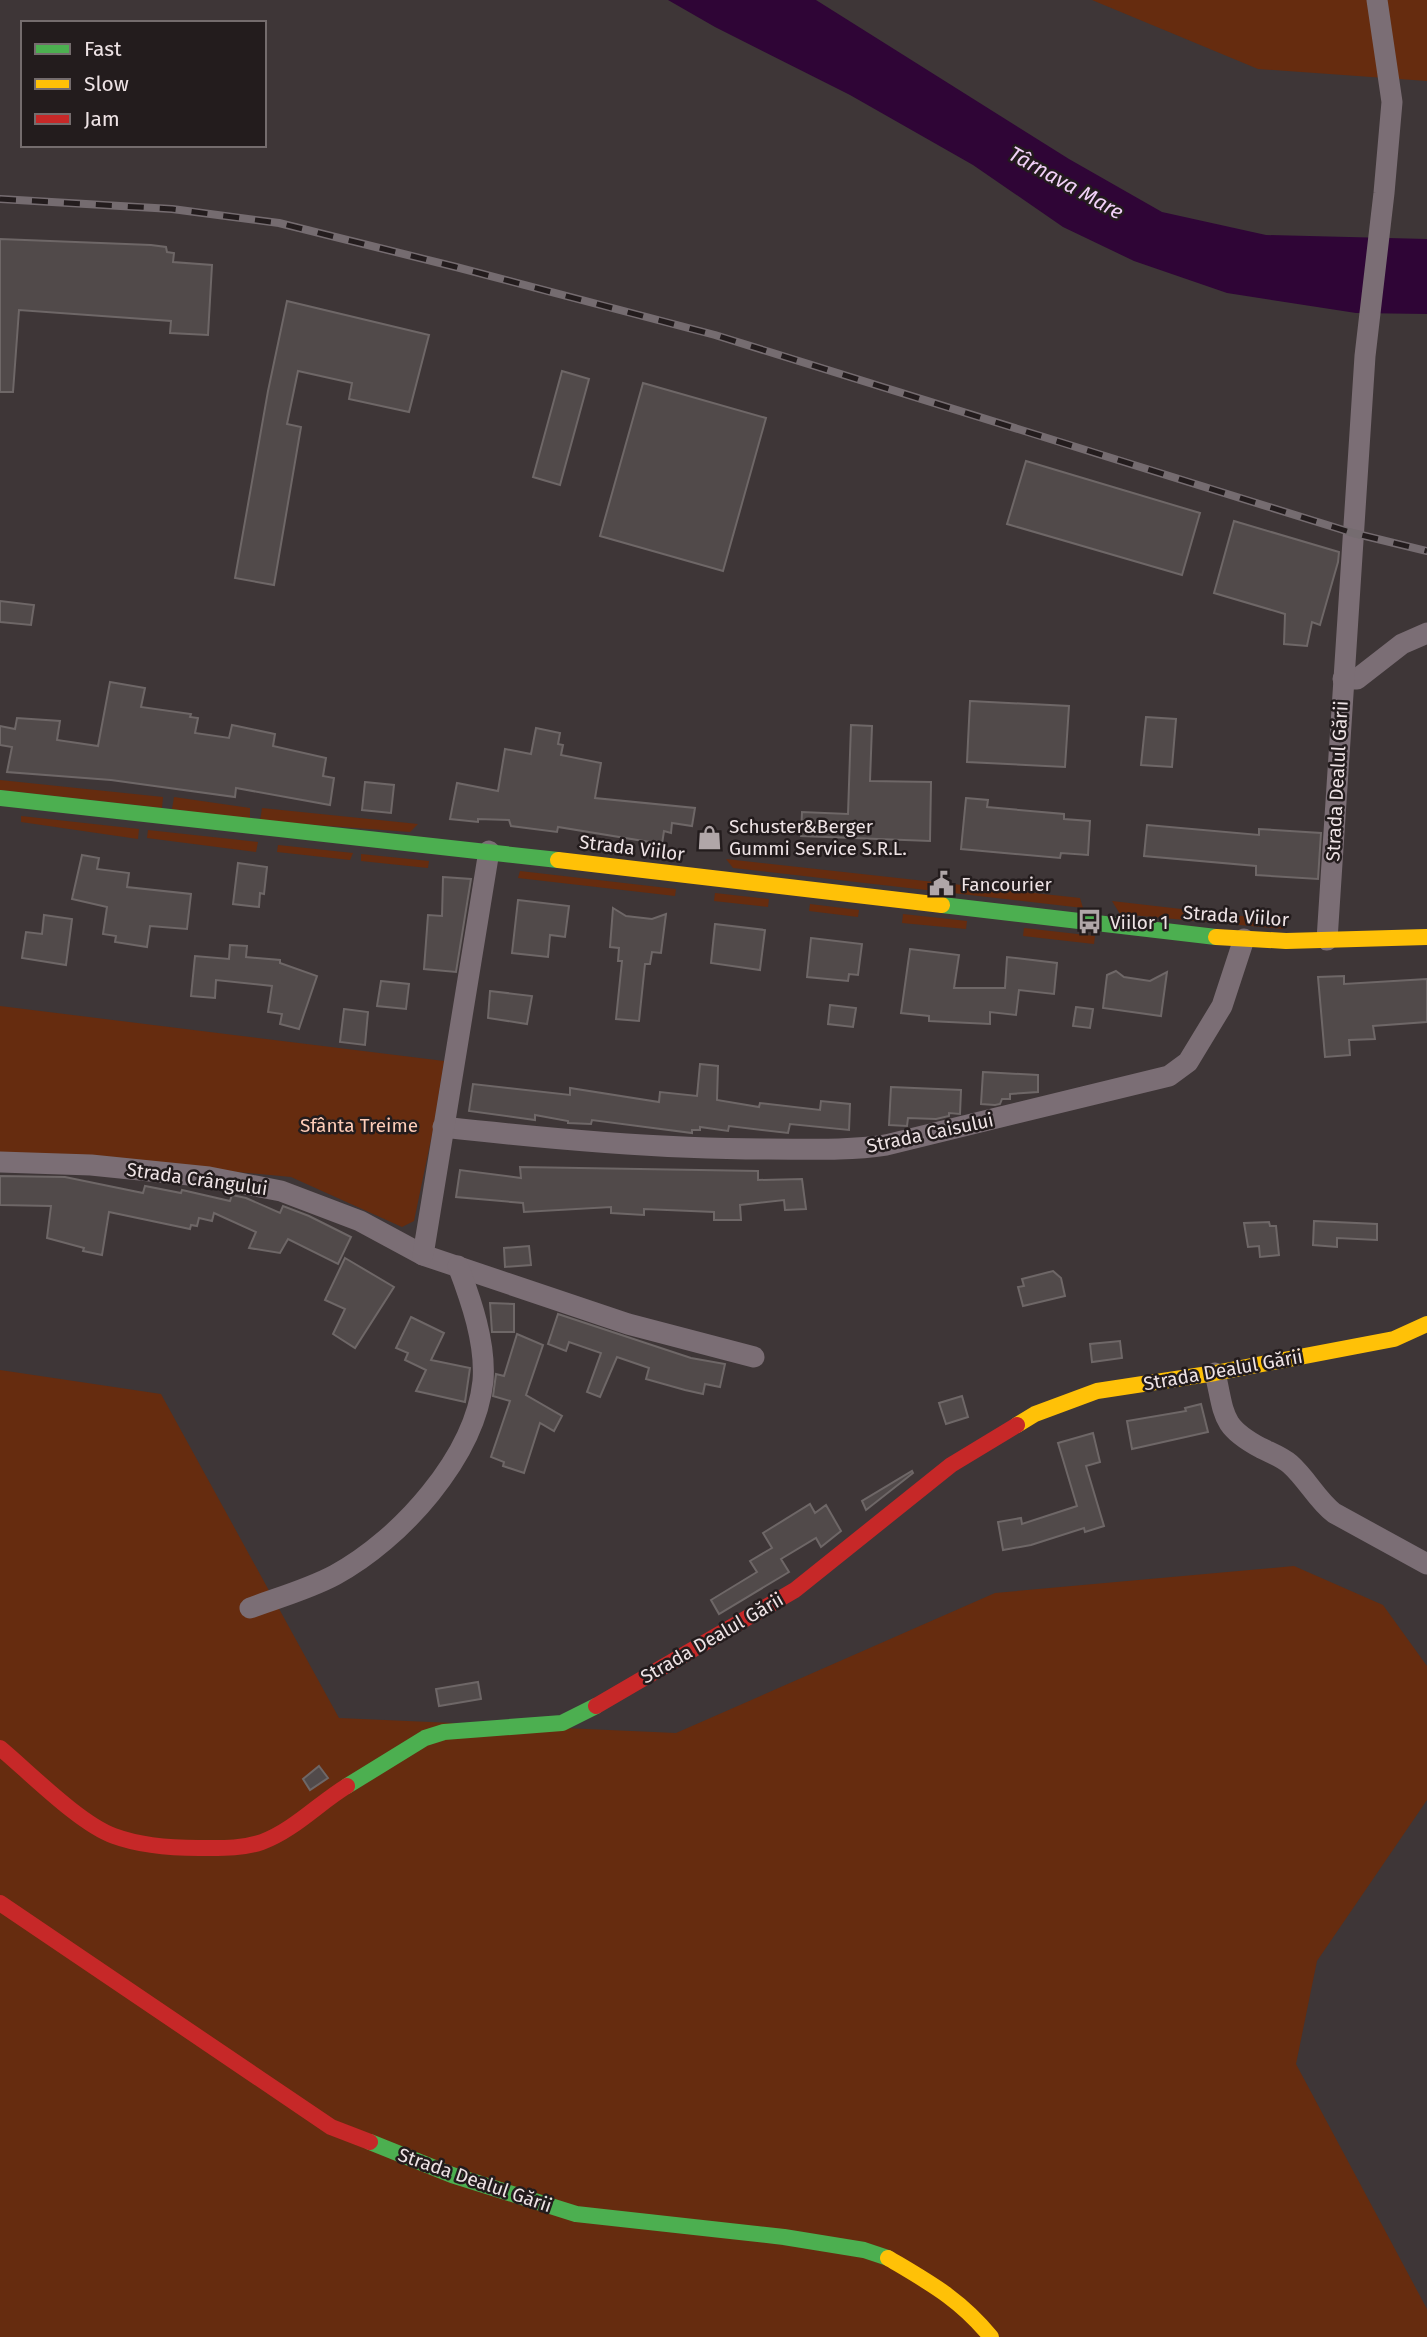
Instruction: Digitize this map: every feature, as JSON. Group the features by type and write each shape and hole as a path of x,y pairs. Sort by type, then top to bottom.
{"street":[{"path":"1343,679 1365,356 1392,102 1377,0"},
{"name":"Strada Dealul Gării","path":"1327,940 1343,679 1357,679 1402,644 1427,633"},
{"name":"Strada Viilor","path":"0,798 489,851 1244,939 1427,937"},
{"path":"423,1255 489,851"},
{"name":"Strada Caisului","path":"443,1128 717,1149 860,1149 898,1142 1169,1076 1188,1062 1222,1006 1244,939"},
{"name":"Strada Crângului","path":"0,1162 104,1166 209,1177 281,1191 360,1221 423,1255 628,1324 754,1357"},
{"path":"250,1608 334,1575 381,1543 417,1507 454,1462 473,1422 483,1380 474,1312 458,1266"},
{"name":"Strada Dealul Gării","path":"0,1748 88,1822 113,1836 143,1844 178,1848 233,1848 262,1842 284,1831 339,1791 425,1738 444,1732 562,1723 578,1716 794,1590 951,1465 1035,1414 1097,1391 1215,1373 1394,1339 1427,1324"},
{"path":"1215,1373 1231,1428 1240,1436 1288,1462 1334,1513 1427,1564"},
{"name":"Strada Dealul Gării","path":"0,1903 189,2028 331,2127 452,2175 576,2214 758,2234 864,2250 886,2257 946,2291 974,2316 991,2337"}],"green space":[{"path":"1092,0 1427,0 1427,81 1258,69"},
{"path":"0,780 163,797 162,808 0,790"},
{"path":"174,797 250,808 250,820 172,809"},
{"path":"262,808 418,824 410,832 260,821"},
{"path":"21,816 139,829 138,839 21,822"},
{"path":"148,830 258,842 256,852 147,838"},
{"path":"278,845 353,853 350,860 277,852"},
{"path":"361,854 429,861 428,868 361,861"},
{"path":"726,859 1080,898 1083,908 733,868"},
{"path":"520,871 676,889 675,896 518,878"},
{"path":"715,893 769,899 768,907 714,901"},
{"path":"1112,901 1284,921 1283,929 1120,914"},
{"path":"810,904 859,910 858,917 809,911"},
{"path":"903,914 967,921 966,929 902,923"},
{"path":"1024,928 1095,936 1094,944 1023,936"},
{"name":"Sfânta Treime","path":"0,1006 444,1061 414,1221 402,1227 291,1177 95,1159 0,1156"},
{"path":"0,1370 161,1394 339,1718 676,1733 995,1593 1294,1566 1383,1605 1427,1666 1427,1800 1317,1961 1296,2064 1427,2309 1427,2337 0,2337"}],"water":[{"name":"Târnava Mare","path":"668,0 816,0 1069,159 1162,212 1266,235 1427,239 1427,314 1356,313 1227,293 1134,261 1063,227 973,165 850,95 715,27"}],"building":[{"path":"0,239 151,245 166,247 167,252 174,253 173,262 212,265 208,335 170,333 171,321 19,310 13,392 0,392"},
{"path":"287,301 429,335 409,412 349,399 352,383 298,371 287,424 301,427 274,585 235,578"},
{"path":"562,371 589,379 560,485 533,477"},
{"path":"643,383 766,418 723,571 600,536"},
{"path":"1026,461 1200,513 1182,575 1007,524"},
{"path":"1234,521 1339,552 1320,625 1312,622 1307,646 1284,644 1285,614 1214,593"},
{"path":"0,601 34,605 31,625 0,622"},
{"path":"110,682 145,688 141,707 191,714 190,717 198,718 195,733 229,738 232,725 275,734 273,746 326,758 323,776 334,778 330,805 236,788 235,797 111,780 7,772 12,747 0,745 0,726 15,729 17,718 60,721 57,740 98,746"},
{"path":"970,701 1069,706 1065,767 967,762"},
{"path":"1146,717 1176,719 1172,767 1141,765"},
{"path":"851,725 872,726 870,781 931,782 930,841 801,836 802,812 848,814"},
{"path":"536,728 560,733 558,744 563,745 561,755 601,763 595,798 695,808 692,826 672,823 671,833 664,831 662,844 558,827 557,832 511,826 509,820 478,819 478,822 450,819 457,783 498,791 505,749 531,754"},
{"path":"365,782 394,785 391,813 362,810"},
{"path":"966,798 988,800 987,807 1064,814 1064,819 1090,821 1088,855 1061,853 1060,858 961,849"},
{"path":"1147,825 1259,835 1259,829 1321,833 1318,879 1256,875 1256,866 1144,856"},
{"path":"82,855 99,858 97,869 129,873 127,887 191,894 187,929 150,926 147,947 115,942 116,936 103,934 107,907 72,899"},
{"path":"238,863 267,867 264,894 260,893 259,907 233,904"},
{"path":"443,877 471,879 456,972 424,969 428,915 442,916"},
{"path":"518,900 569,906 565,937 550,935 548,957 512,953"},
{"path":"613,908 626,916 652,919 666,914 661,953 652,952 650,964 645,964 639,1021 616,1019 622,961 618,961 619,948 610,947"},
{"path":"44,915 72,919 66,965 22,958 26,932 42,934"},
{"path":"715,924 765,930 760,970 711,963"},
{"path":"811,938 862,944 858,975 849,974 848,981 807,977"},
{"path":"230,945 247,946 246,957 280,960 280,963 317,976 299,1029 280,1024 282,1014 268,1012 272,986 216,980 215,998 191,996 195,956 229,959"},
{"path":"910,949 959,955 954,988 1005,988 1007,957 1057,963 1054,994 1019,990 1016,1015 990,1012 990,1024 929,1021 929,1016 901,1013"},
{"path":"1116,971 1124,977 1150,981 1167,972 1161,1016 1103,1008 1107,975"},
{"path":"1344,976 1344,984 1427,979 1427,1022 1373,1026 1375,1039 1349,1040 1350,1055 1325,1057 1318,977"},
{"path":"381,981 409,984 406,1009 377,1006"},
{"path":"490,991 532,996 527,1024 488,1018"},
{"path":"830,1005 856,1008 853,1027 828,1024"},
{"path":"1076,1007 1093,1009 1090,1028 1073,1026"},
{"path":"344,1009 368,1012 365,1045 340,1042"},
{"path":"700,1064 718,1066 717,1100 759,1107 760,1103 820,1110 821,1101 850,1104 849,1130 790,1124 788,1133 729,1126 728,1131 700,1127 700,1130 692,1130 692,1133 592,1120 591,1124 568,1123 535,1115 535,1120 469,1111 473,1084 570,1095 570,1088 659,1102 660,1092 697,1096"},
{"path":"983,1072 1038,1075 1038,1092 1010,1094 1010,1099 1002,1099 1000,1104 981,1104"},
{"path":"891,1087 961,1090 960,1114 949,1113 949,1116 936,1119 908,1118 907,1126 889,1125"},
{"path":"520,1167 758,1171 758,1180 802,1179 806,1209 785,1210 784,1200 740,1205 741,1220 714,1220 714,1212 644,1209 644,1215 611,1213 611,1207 524,1212 523,1203 456,1197 460,1170 521,1178"},
{"path":"0,1176 65,1177 143,1193 145,1186 181,1193 182,1190 230,1201 232,1195 246,1198 280,1213 283,1206 351,1237 338,1264 288,1239 280,1253 249,1248 256,1232 214,1213 212,1221 199,1218 197,1226 191,1225 190,1229 109,1212 102,1255 47,1238 51,1206 0,1205"},
{"path":"1314,1221 1377,1224 1377,1240 1337,1238 1337,1247 1313,1245"},
{"path":"1269,1222 1270,1226 1276,1226 1279,1255 1260,1257 1259,1246 1248,1247 1244,1223"},
{"path":"529,1246 531,1265 505,1267 504,1248"},
{"path":"345,1258 394,1287 355,1348 333,1334 345,1309 325,1300"},
{"path":"1053,1271 1061,1278 1065,1296 1023,1306 1018,1287 1024,1286 1022,1279"},
{"path":"490,1303 514,1304 514,1332 492,1332"},
{"path":"558,1314 691,1358 725,1364 720,1387 705,1384 703,1394 646,1379 649,1368 617,1357 600,1397 587,1392 601,1353 569,1342 566,1351 548,1344"},
{"path":"411,1317 444,1333 431,1360 470,1368 465,1402 416,1391 426,1370 405,1360 408,1353 396,1348"},
{"path":"517,1334 543,1345 526,1395 562,1416 554,1431 540,1423 524,1473 503,1466 504,1462 491,1457 510,1401 493,1396 496,1374 504,1376"},
{"path":"1120,1341 1122,1358 1092,1362 1090,1344"},
{"path":"962,1396 968,1417 946,1424 939,1403"},
{"path":"1201,1404 1208,1432 1132,1449 1127,1421 1186,1411 1185,1408"},
{"path":"1093,1433 1100,1462 1086,1466 1104,1526 1085,1532 1084,1528 1031,1545 1003,1550 998,1522 1021,1518 1022,1524 1077,1506 1058,1443"},
{"path":"912,1471 913,1473 866,1510 862,1501"},
{"path":"810,1504 815,1513 826,1505 841,1531 821,1547 816,1538 781,1559 789,1572 719,1614 711,1600 757,1572 750,1561 772,1548 763,1533"},
{"path":"478,1682 481,1699 439,1706 436,1689"},
{"path":"319,1766 328,1778 310,1790 303,1779"}],"railway":[{"path":"0,199 172,209 279,223 715,335 1353,533 1427,551"}],"traffic: fast":[{"path":"0,798 558,860"},
{"path":"942,905 1216,937"},
{"path":"347,1786 425,1738 444,1732 562,1723 596,1706"},
{"path":"370,2142 452,2175 576,2214 784,2237 864,2250 888,2258"}],"traffic: slow":[{"path":"558,860 942,905"},
{"path":"1216,937 1286,941 1427,937"},
{"path":"1017,1425 1035,1414 1097,1391 1215,1373 1394,1339 1427,1324"},
{"path":"888,2258 956,2302 991,2337"}],"traffic: jam":[{"path":"596,1706 795,1590 951,1465 1017,1425"},
{"path":"0,1748 86,1821 114,1836 156,1846 223,1848 262,1842 285,1831 347,1786"},
{"path":"0,1903 331,2127 370,2142"}],"place":[{"name":"Schuster&Berger Gummi Service S.R.L.","path":"709,837"},
{"name":"Fancourier","path":"941,884"},
{"name":"Viilor 1","path":"1090,922"}]}
